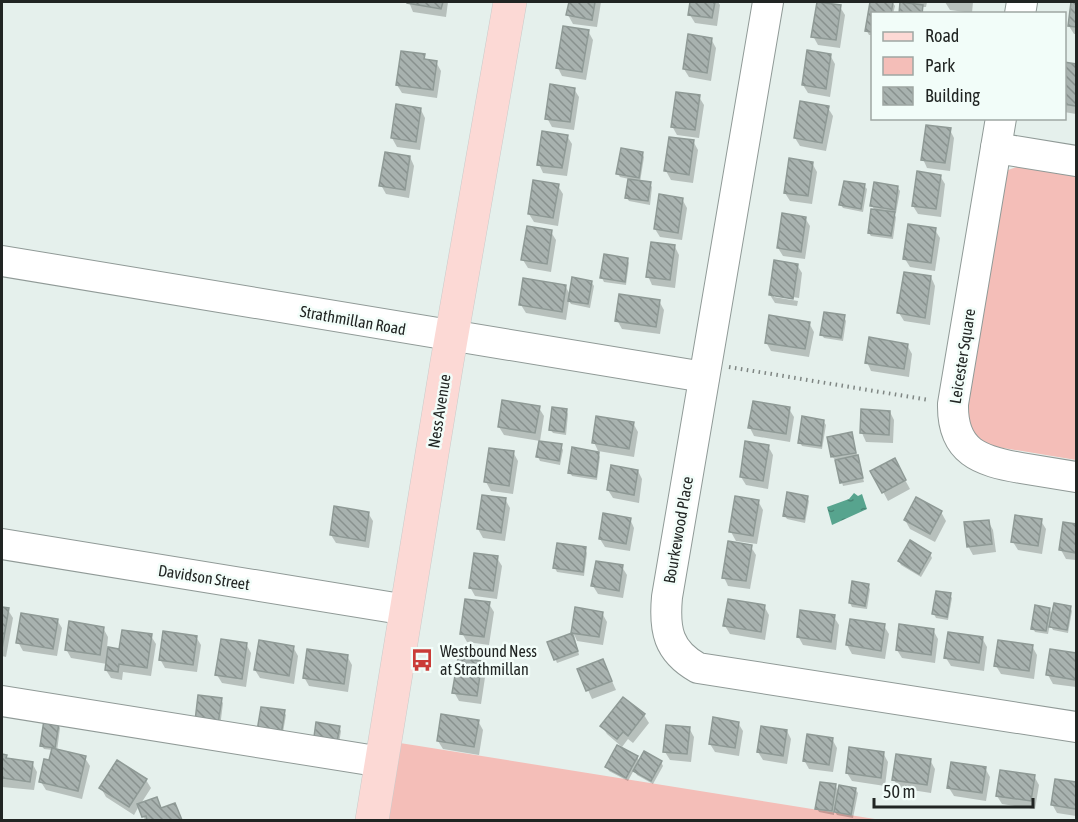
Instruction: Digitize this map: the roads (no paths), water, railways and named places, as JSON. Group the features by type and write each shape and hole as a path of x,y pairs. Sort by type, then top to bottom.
{"main road":[{"name":"Ness Avenue","path":"372,820 510,2"}],"street":[{"name":"Bourkewood Place","path":"768,2 665,614 671,644 684,660 698,668 1077,728"},
{"name":"Leicester Square","path":"1001,120 953,404 953,417 964,446 987,461 1077,477"},
{"path":"996,148 1077,161"},
{"name":"Strathmillan Road","path":"2,261 452,337 705,370"},
{"name":"Davidson Street","path":"2,544 407,610"},
{"path":"2,701 382,762"}],"water":[{"path":"854,493 858,496 862,494 867,509 832,525 827,507 849,499"}],"place":[{"name":"Westbound Ness at Strathmillan","path":"422,660"}]}
